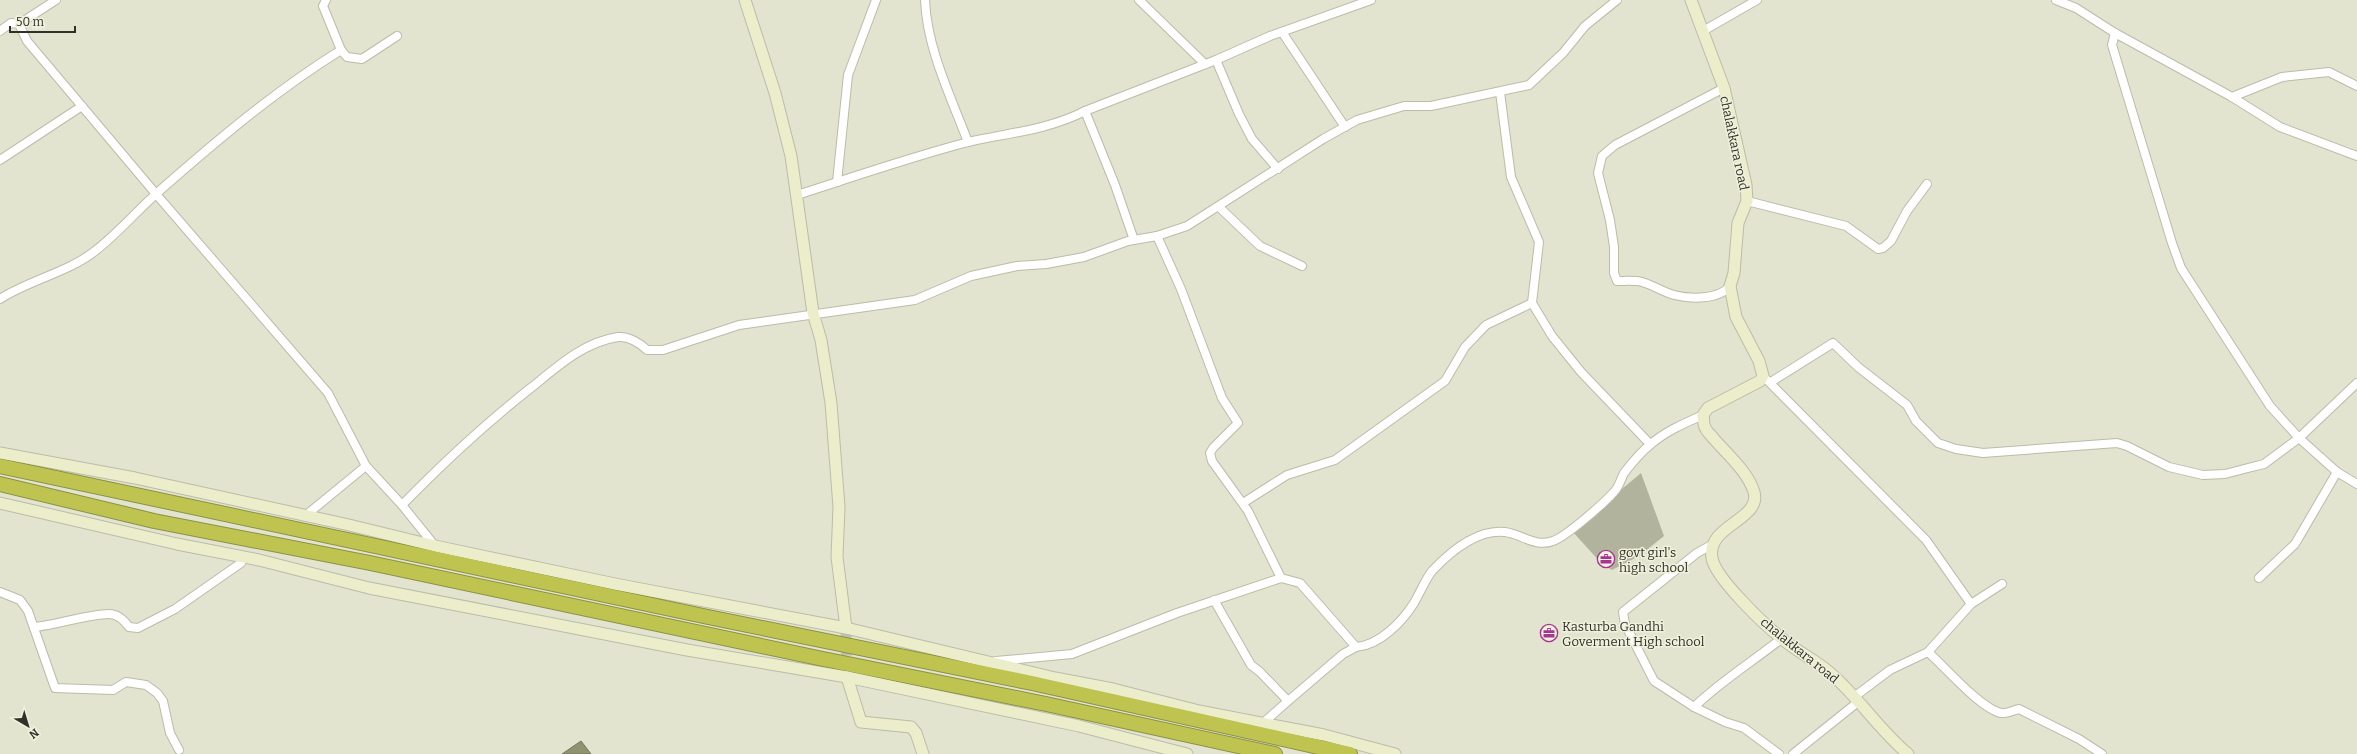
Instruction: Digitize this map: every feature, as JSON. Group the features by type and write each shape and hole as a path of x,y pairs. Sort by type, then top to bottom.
{"highway":[{"path":"0,466 708,617 1024,682 1350,754"},
{"path":"0,484 154,521 370,563 815,658 1046,704 1275,754"}],"street":[{"path":"0,31 11,23 19,24 56,0"},
{"path":"326,0 323,6 341,50 347,57 362,59 397,36"},
{"path":"745,0 775,92 791,156 813,313 821,340 831,403 839,507 837,558 846,628"},
{"path":"837,182 848,75 876,0"},
{"path":"925,0 926,18 938,61 968,142"},
{"path":"1139,0 1205,64"},
{"path":"797,195 968,142 1043,128 1068,120 1085,111 1216,60 1282,32 1371,0"},
{"path":"402,505 473,436 573,354 606,340 620,337 640,342 647,350 662,350 739,325 813,313 915,300 971,276 1017,266 1046,264 1084,257 1134,240 1157,236 1187,226 1219,208 1357,120 1404,106 1431,106 1529,85 1563,53 1585,26 1617,0"},
{"name":"chalakkara road","path":"1691,0 1724,88 1746,185 1747,201 1738,223 1734,273 1730,286 1736,317 1766,380"},
{"path":"1703,31 1757,0"},
{"path":"2056,0 2076,8 2116,33 2232,97 2280,127 2357,156"},
{"path":"19,24 28,41 82,106 328,393 366,466 402,505 435,546"},
{"path":"1282,32 1345,127"},
{"path":"2116,33 2112,45 2172,243 2181,268 2270,406 2299,438 2338,472 2357,484"},
{"path":"0,299 12,291 34,283 93,252 130,221 156,194 290,83 341,50"},
{"path":"1216,60 1239,114 1252,139 1278,169"},
{"path":"2232,97 2282,77 2329,72 2357,86"},
{"path":"1724,88 1615,145 1602,156 1598,173 1610,220 1614,247 1614,273 1617,281 1640,281 1674,295 1692,297 1706,297 1724,293 1730,286"},
{"path":"1500,92 1511,176 1538,242 1532,303 1552,336 1580,372 1650,444"},
{"path":"0,160 82,106"},
{"path":"1085,111 1115,185 1134,240"},
{"path":"1747,201 1846,226 1878,249 1883,248 1891,241 1907,211 1927,184"},
{"path":"1219,208 1260,246 1302,266"},
{"path":"1157,236 1181,289 1222,398 1238,423 1210,453 1212,461 1243,503 1281,578"},
{"path":"1243,503 1287,475 1335,460 1445,381 1465,347 1486,324 1532,303"},
{"path":"1262,723 1343,654 1356,647 1375,642 1386,635 1413,605 1432,572 1454,552 1479,535 1493,532 1510,533 1525,540 1539,543 1553,541 1566,533 1615,491 1625,472 1650,444 1683,424 1703,415 1708,408 1766,380 1833,343 1858,367 1907,405 1916,421 1938,443 1983,453 2117,443 2169,468 2203,475 2225,474 2264,464 2299,438 2357,383"},
{"path":"1766,380 1926,540 1971,604"},
{"path":"1703,415 1705,427 1744,474 1754,491 1755,500 1753,508 1718,535 1714,543 1698,553 1623,612 1625,624 1654,681 1694,707 1725,722 1744,728 1779,754"},
{"path":"0,453 135,478 435,546 723,606 846,628 993,661 1199,711 1324,735 1395,754"},
{"path":"305,516 366,466"},
{"path":"2259,578 2295,544 2338,472"},
{"path":"0,503 177,544 259,560 369,588 687,650 847,677 1079,726 1187,754"},
{"name":"chalakkara road","path":"1714,543 1712,558 1715,568 1759,618 1781,639 1828,671 1856,699 1888,737 1908,754"},
{"path":"34,627 54,625 109,614 123,619 129,627 138,628 180,605 241,563"},
{"path":"993,661 1072,654 1140,626 1281,578 1300,583 1356,647"},
{"path":"1793,754 1890,670 1928,652 1971,604 2002,584"},
{"path":"0,592 20,600 28,611 55,688 114,690 126,682 146,685 157,692 163,702 170,733 179,750"},
{"path":"1214,600 1250,665 1260,672 1288,701"},
{"path":"1694,707 1718,685 1754,661 1781,639"},
{"path":"1928,652 1960,684 1990,708 2002,713 2019,709 2079,739 2102,754"},
{"path":"847,677 861,722 911,727 916,733 923,754"}],"shaded area":[{"path":"1641,473 1664,536 1639,556 1612,570 1602,564 1572,531"},
{"path":"581,741 591,754 562,754"}],"tunnel":[{"path":"846,628 847,677"}],"place":[{"name":"govt girl's high school","path":"1606,559"},
{"name":"Kasturba Gandhi Goverment High school","path":"1549,633"}]}
